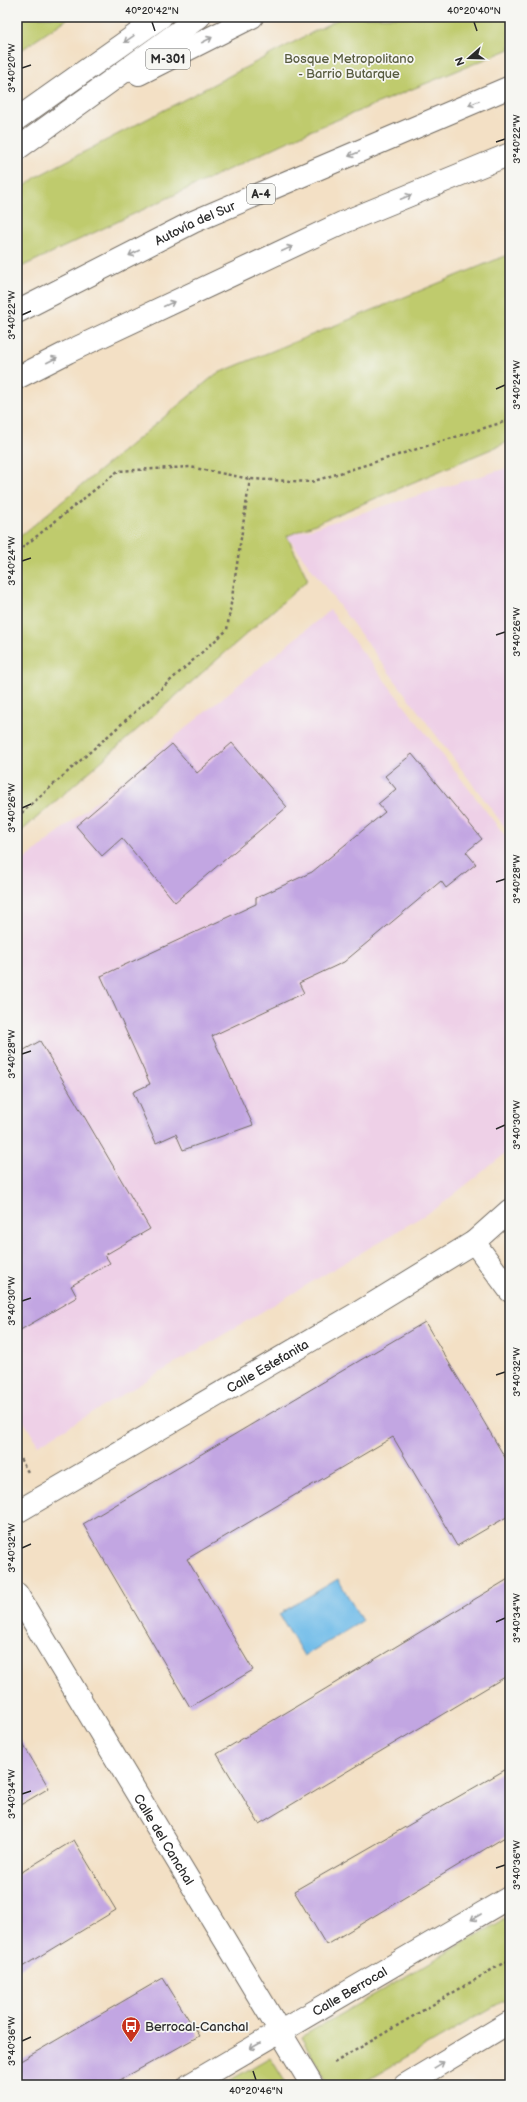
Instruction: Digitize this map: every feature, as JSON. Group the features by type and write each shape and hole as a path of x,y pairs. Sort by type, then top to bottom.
{"main road":[{"path":"17,119 161,17"},
{"name":"M-301","path":"17,149 199,17"},
{"name":"M-301","path":"84,100 252,17"},
{"name":"Autovía del Sur","path":"17,312 193,222 510,88"},
{"path":"17,378 68,352 342,223 510,154"},
{"name":"Calle Estefanita","path":"17,1512 361,1311 474,1242 510,1210"},
{"path":"474,1242 510,1291"},
{"name":"Calle del Canchal","path":"17,1594 244,1973 281,2031 312,2085"},
{"name":"Calle Berrocal","path":"189,2085 510,1897"},
{"path":"405,2085 510,2022"}],"path":[{"path":"17,552 118,471 190,466 250,479 311,482 510,420"},
{"path":"17,817 227,630 250,479"},
{"path":"334,2063 510,1959"}],"shaded area":[{"path":"510,467 510,834 287,536"},
{"path":"330,610 510,842 510,1150 438,1207 38,1445 17,1410 17,866"}],"green space":[{"path":"17,17 70,17 17,53"},
{"name":"Bosque Metropolitano - Barrio Butarque","path":"342,17 510,17 510,49 310,131 17,269 17,193 36,177"},
{"path":"510,254 510,441 287,536 308,580 17,835 17,539 216,374"},
{"path":"510,1916 510,1997 359,2085 329,2085 301,2037"},
{"path":"270,2057 287,2085 222,2085"}],"water":[{"path":"338,1579 362,1621 304,1656 279,1614"}],"building":[{"path":"232,743 287,807 175,902 122,838 102,856 76,826 172,744 197,773"},
{"path":"412,754 482,839 466,852 476,864 446,888 441,881 344,962 299,983 304,993 212,1036 253,1125 183,1150 176,1134 156,1143 133,1092 150,1084 101,976 256,904 256,898 312,872 385,812 378,804 396,789 385,776"},
{"path":"40,1041 150,1229 105,1255 110,1263 71,1286 77,1297 17,1332 17,1054"},
{"path":"425,1322 510,1466 510,1515 457,1546 393,1437 187,1559 253,1670 190,1707 83,1524"},
{"path":"510,1578 510,1674 259,1824 217,1754"},
{"path":"17,1734 49,1788 17,1807"},
{"path":"510,1767 510,1834 326,1945 294,1891"},
{"path":"74,1840 116,1910 17,1970 17,1875"},
{"path":"163,1978 199,2036 111,2085 17,2085 17,2063"}],"place":[{"name":"Berrocal-Canchal","path":"131,2043"}]}
